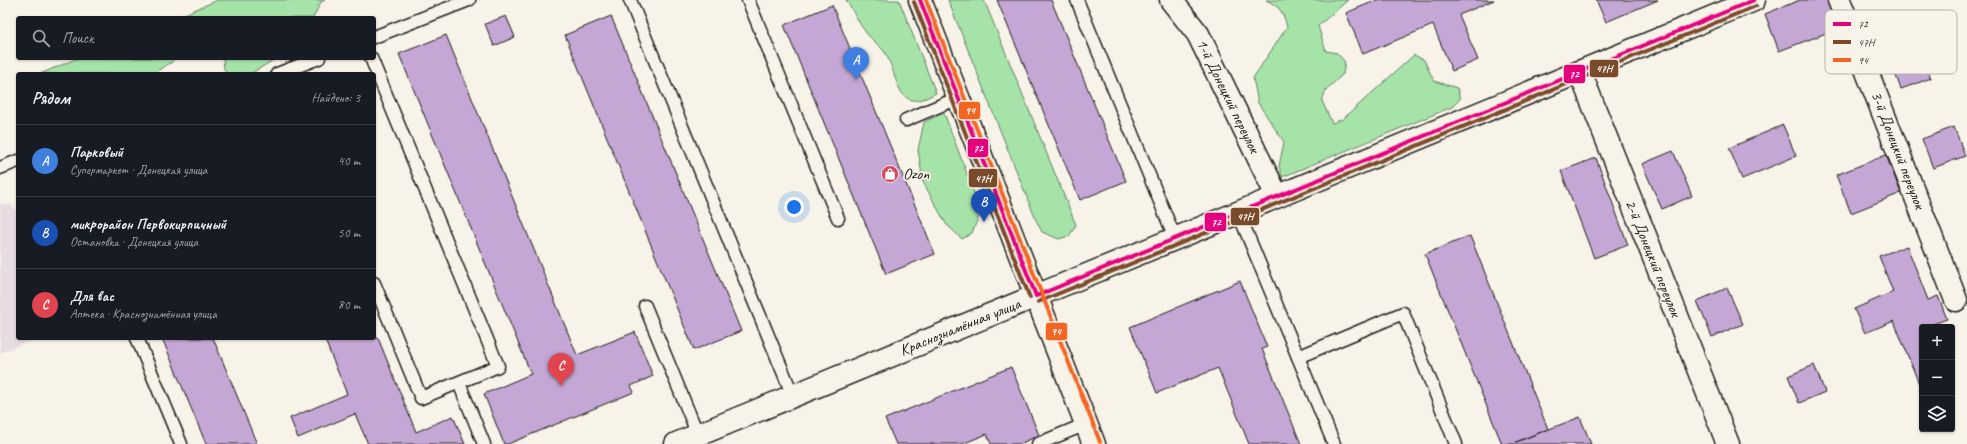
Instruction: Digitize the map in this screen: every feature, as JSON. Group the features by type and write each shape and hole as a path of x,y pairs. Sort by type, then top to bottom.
{"street":[{"path":"920,0 1090,434"},
{"name":"1-й Донецкий переулок","path":"1171,0 1198,34 1277,196"},
{"name":"Краснознамённая улица","path":"676,444 1754,0"},
{"name":"3-й Донецкий переулок","path":"1839,0 1843,10"},
{"name":"2-й Донецкий переулок","path":"1580,72 1728,444"},
{"name":"3-й Донецкий переулок","path":"1868,74 1956,300"}],"lane":[{"path":"376,36 469,0"},
{"path":"630,0 793,396"},
{"path":"748,0 838,218"},
{"path":"1077,0 1175,238"},
{"path":"282,72 314,60"},
{"path":"372,60 498,366 421,398 376,288"},
{"path":"906,120 958,98"},
{"path":"0,168 16,162"},
{"path":"1238,212 1334,444"},
{"path":"645,306 698,435"},
{"path":"1298,357 1403,313 1456,444"},
{"path":"138,340 181,444"},
{"path":"459,382 484,444"},
{"path":"1038,444 1090,434"}],"shaded area":[{"path":"0,204 11,205 16,211 16,340 32,340 0,353"}],"green space":[{"path":"218,0 325,0 321,2 314,16 180,16"},
{"path":"846,0 899,0 936,93 922,99 912,100 905,96 900,89 883,50 864,30"},
{"path":"948,0 984,0 1076,225 1069,236 1059,239 1042,232"},
{"path":"1266,0 1348,0 1318,26 1326,51 1337,53 1345,62 1343,74 1326,90 1322,101 1332,123 1343,119 1414,55 1424,60 1434,81 1457,88 1460,99 1452,107 1282,177 1279,166 1284,142 1258,103 1253,78 1287,27 1280,10"},
{"path":"73,60 173,60 155,72 45,72"},
{"path":"223,60 274,60 253,72 226,72 224,69"},
{"path":"944,113 981,211 972,233 962,239 946,224 923,182 918,150 924,122"}],"building":[{"path":"997,0 1051,0 1126,181 1080,200"},
{"path":"1377,0 1494,0 1459,15 1478,60 1452,71 1433,25 1363,54 1346,13"},
{"path":"1596,0 1658,0 1606,22"},
{"path":"1800,0 1827,0 1830,10 1825,10 1825,34 1779,51 1765,14"},
{"path":"832,5 935,254 886,274 784,25"},
{"path":"506,16 515,37 494,46 485,24"},
{"path":"611,16 741,331 694,350 565,35"},
{"path":"446,35 577,355 635,332 653,376 631,386 634,392 508,444 504,444 484,394 531,374 399,54"},
{"path":"1895,74 1929,74 1931,78 1901,89"},
{"path":"1783,125 1796,156 1742,179 1729,148"},
{"path":"1954,127 1965,156 1933,168 1922,139"},
{"path":"1673,151 1692,196 1662,209 1642,164"},
{"path":"1886,155 1901,193 1851,213 1836,175"},
{"path":"1596,158 1628,245 1594,258 1561,171"},
{"path":"1470,236 1548,429 1516,442 1580,417 1591,444 1502,444 1425,254"},
{"path":"1907,246 1928,300 1938,296 1947,319 1933,324 1919,324 1919,384 1894,321 1865,333 1854,309 1893,292 1879,256"},
{"path":"1240,281 1267,347 1262,349 1301,444 1249,444 1218,368 1157,393 1130,327"},
{"path":"1727,288 1743,324 1712,337 1697,301"},
{"path":"376,338 378,338 416,432 453,416 465,444 368,444 355,414 298,438 290,418 347,394 325,340 376,340"},
{"path":"163,340 214,340 257,444 206,444"},
{"path":"1814,365 1825,392 1799,403 1788,376"},
{"path":"1011,367 1039,435 1020,444 991,444 987,434 962,444 896,444 885,419"}],"transit line":[{"name":"72","path":"920,0 1036,296"},
{"name":"94","path":"926,0 1100,442"},
{"name":"72","path":"1036,296 1754,0"},
{"name":"47Н","path":"914,2 1030,298"},
{"name":"47Н","path":"1038,302 1756,6"}],"place":[{"name":"Парковый","path":"856,80"},
{"name":"Ozon","path":"890,174"},
{"name":"микрорайон Первокирпичный","path":"984,222"},
{"name":"Для вас","path":"561,386"}]}
